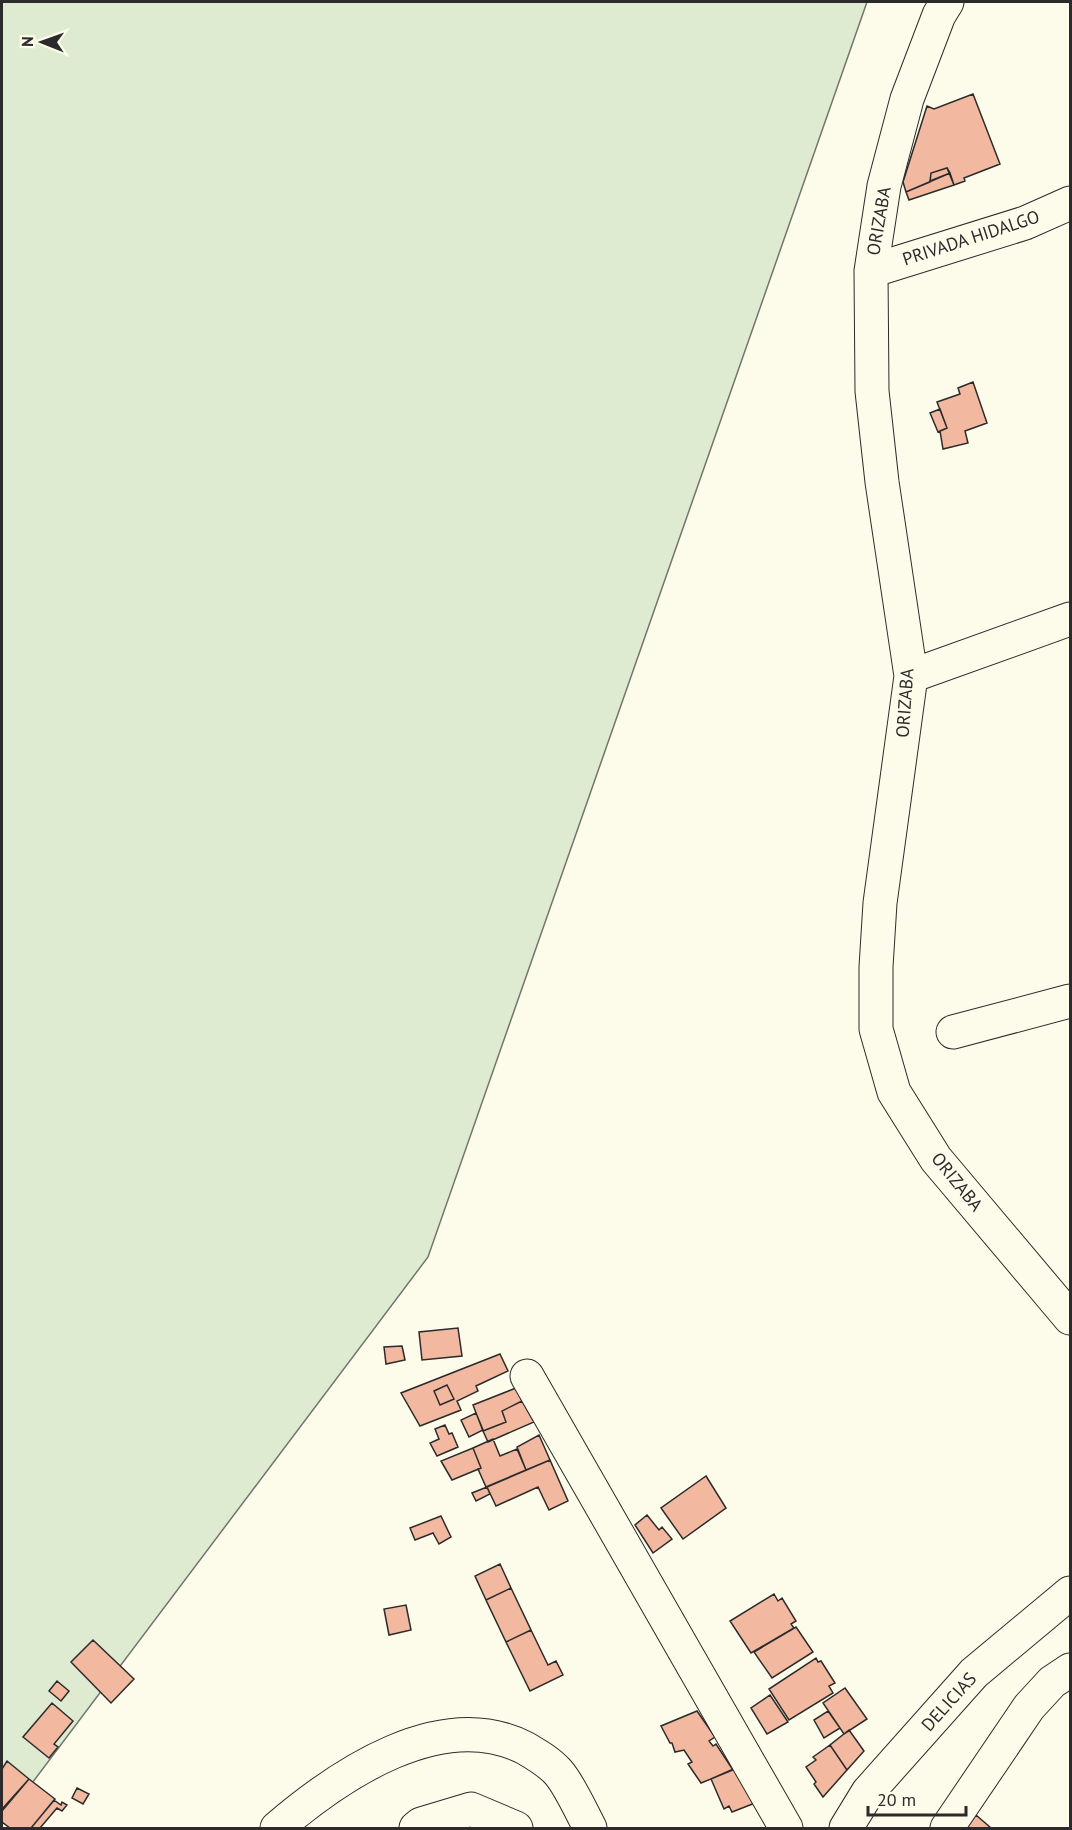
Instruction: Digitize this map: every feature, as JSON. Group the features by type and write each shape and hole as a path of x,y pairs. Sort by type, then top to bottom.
{"street":[{"name":"ORIZABA","path":"947,2 939,15 907,99 884,186 871,271 872,391 882,482 911,676 880,903 876,967 876,1029 894,1092 936,1159 1071,1318"},
{"name":"PRIVADA HIDALGO","path":"871,271 1025,223 1071,203"},
{"path":"911,676 1071,619"},
{"path":"953,1032 1071,1001"},
{"path":"527,1376 786,1828"},
{"name":"DELICIAS","path":"846,1828 868,1792 974,1673 1071,1593"},
{"path":"947,1828 1029,1707 1052,1683 1071,1670"},
{"path":"277,1828 311,1799 384,1755 438,1737 476,1734 509,1740 539,1756 559,1773 590,1828"},
{"path":"416,1828 421,1824 471,1809 516,1828"}],"green space":[{"path":"2,2 867,2 428,1257 2,1823"}],"building":[{"path":"973,94 1000,164 964,178 965,181 954,185 947,168 931,173 930,182 906,192 903,182 927,106 934,109"},
{"path":"947,168 950,173 930,181 931,173"},
{"path":"950,173 954,185 909,200 906,192"},
{"path":"973,382 987,423 965,431 968,443 943,449 940,431 947,428 937,402 960,394 958,388"},
{"path":"940,409 947,428 938,432 930,413"},
{"path":"458,1328 462,1356 422,1360 419,1332"},
{"path":"402,1346 405,1360 386,1364 384,1347"},
{"path":"500,1354 508,1371 476,1386 478,1391 457,1401 461,1410 420,1426 401,1393","holes":["447,1385 454,1399 440,1405 434,1391"]},
{"path":"447,1385 454,1399 440,1405 434,1391"},
{"path":"516,1388 522,1401 502,1411 506,1422 483,1431 473,1405"},
{"path":"522,1401 534,1422 488,1442 483,1431 506,1422 502,1411"},
{"path":"476,1413 483,1430 469,1437 461,1420"},
{"path":"445,1425 449,1434 452,1433 458,1447 437,1456 430,1443 439,1439 435,1429"},
{"path":"539,1435 550,1460 526,1470 517,1447"},
{"path":"493,1439 500,1456 517,1449 526,1470 486,1487 478,1469 481,1468 473,1448"},
{"path":"473,1448 481,1468 452,1480 441,1461"},
{"path":"550,1460 568,1501 549,1510 538,1487 496,1506 487,1487"},
{"path":"706,1476 726,1508 683,1539 661,1508"},
{"path":"487,1487 490,1494 476,1501 472,1493"},
{"path":"647,1515 659,1530 662,1527 672,1539 653,1553 635,1525"},
{"path":"441,1516 451,1537 439,1544 433,1533 415,1540 410,1528"},
{"path":"500,1564 511,1588 486,1600 475,1576"},
{"path":"511,1588 531,1630 506,1642 486,1600"},
{"path":"774,1594 778,1601 782,1598 796,1621 791,1624 794,1628 751,1653 730,1621"},
{"path":"406,1605 411,1630 389,1635 384,1609"},
{"path":"796,1627 813,1652 772,1678 754,1652"},
{"path":"531,1630 548,1665 556,1661 563,1675 530,1691 506,1642"},
{"path":"93,1640 134,1679 111,1703 71,1662"},
{"path":"816,1658 818,1662 821,1661 835,1683 829,1686 833,1693 789,1720 769,1689"},
{"path":"57,1681 69,1691 61,1701 49,1691"},
{"path":"845,1688 867,1719 844,1734 823,1703"},
{"path":"770,1695 788,1722 767,1734 751,1708"},
{"path":"52,1703 73,1721 54,1744 58,1747 49,1758 23,1737"},
{"path":"697,1711 715,1737 709,1741 713,1746 716,1744 733,1770 701,1783 688,1764 692,1762 684,1750 675,1752 661,1726"},
{"path":"828,1711 840,1728 824,1738 814,1720"},
{"path":"849,1730 864,1751 847,1770 830,1745"},
{"path":"830,1745 847,1770 823,1797 806,1767 816,1760 813,1757"},
{"path":"7,1761 29,1779 3,1808 2,1769"},
{"path":"738,1767 755,1803 732,1812 729,1806 724,1809 711,1779"},
{"path":"29,1779 55,1799 31,1828 10,1828 2,1822 2,1811"},
{"path":"77,1788 89,1794 83,1804 72,1798"},
{"path":"54,1800 61,1805 62,1802 67,1805 62,1811 57,1808 40,1828 31,1828"},
{"path":"976,1815 991,1828 965,1828"}]}
